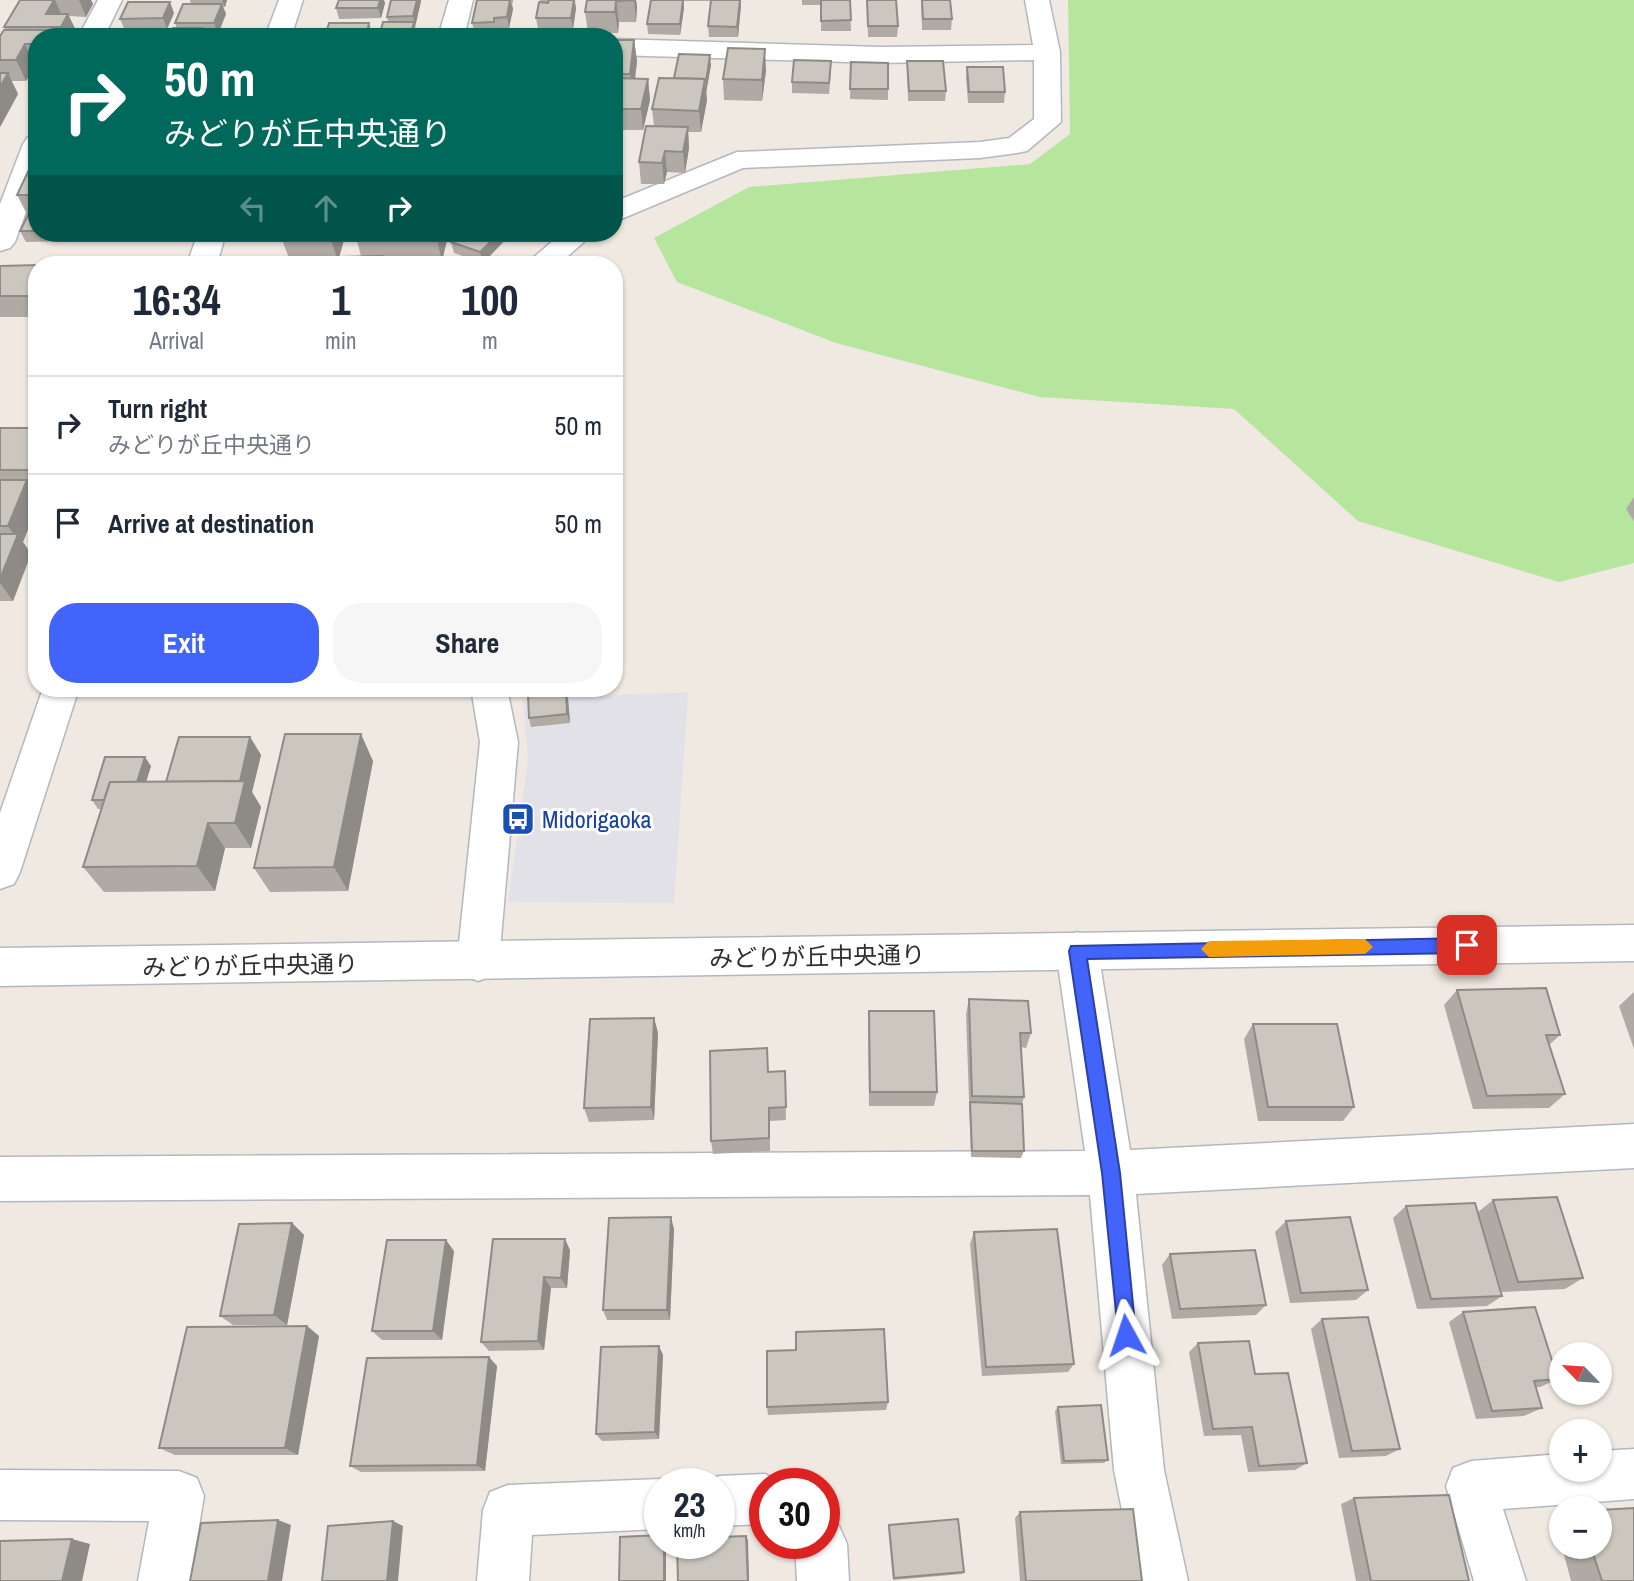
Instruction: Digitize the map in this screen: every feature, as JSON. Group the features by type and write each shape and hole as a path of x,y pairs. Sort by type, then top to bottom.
{"street":[{"path":"96,28 110,0"},
{"path":"281,28 291,0"},
{"path":"453,28 461,0"},
{"path":"623,203 737,160 774,156 980,150 1017,145 1048,122 1047,52 1037,0"},
{"path":"623,47 881,55 1047,52"},
{"path":"0,242 28,168"},
{"path":"551,256 569,242"},
{"path":"0,872 58,697"},
{"path":"478,962 499,742 491,697"},
{"name":"みどりが丘中央通り","path":"0,967 1634,943"},
{"path":"1077,951 1111,1173 1139,1470 1162,1581"},
{"path":"0,1179 1111,1173 1634,1146"},
{"path":"1500,1581 1471,1486 1634,1474"},
{"path":"0,1495 179,1496 164,1581"},
{"path":"503,1581 508,1510 644,1505"},
{"path":"822,1559 823,1581"}],"shaded area":[{"path":"688,692 674,903 508,902 528,760 523,699 623,697 623,695"}],"green space":[{"path":"1068,0 1634,0 1634,563 1559,582 1358,521 1234,409 1040,397 836,343 677,282 654,238 749,187 1030,164 1070,134"}],"building":[{"path":"20,0 54,0 46,14 68,14 61,27 4,27"},
{"path":"339,0 380,0 378,8 336,8"},
{"path":"391,0 417,0 413,16 387,17"},
{"path":"477,0 510,0 507,17 494,18 494,22 472,23"},
{"path":"549,0 574,0 571,18 536,18 539,2 548,3"},
{"path":"587,0 634,0 616,1 615,12 585,12"},
{"path":"651,0 683,0 680,24 647,24"},
{"path":"711,0 740,0 737,27 708,26"},
{"path":"821,0 850,0 851,20 821,21"},
{"path":"867,0 896,0 898,26 868,26"},
{"path":"922,0 950,0 952,19 923,19"},
{"path":"128,2 170,2 163,18 120,19"},
{"path":"183,4 222,4 214,23 175,23"},
{"path":"383,22 414,22 412,28 381,28"},
{"path":"329,23 369,23 368,28 328,28"},
{"path":"4,30 28,30 28,44 25,44 16,60 0,60 0,36"},
{"path":"623,40 634,40 630,74 623,74"},
{"path":"728,48 765,49 762,80 723,79"},
{"path":"679,54 710,55 706,82 705,79 674,78"},
{"path":"794,60 831,61 829,83 792,82"},
{"path":"907,61 943,61 946,91 909,91"},
{"path":"851,62 888,63 888,89 850,89"},
{"path":"967,67 1003,67 1005,92 969,92"},
{"path":"0,73 8,73 0,87"},
{"path":"623,78 648,79 641,109 623,109"},
{"path":"659,78 705,79 699,111 652,109"},
{"path":"646,126 688,127 683,152 665,151 662,163 639,162"},
{"path":"28,172 28,195 17,195"},
{"path":"28,215 28,231 20,231"},
{"path":"451,242 491,242 480,252"},
{"path":"28,265 28,296 0,296 0,266"},
{"path":"0,428 28,428 28,470 0,470"},
{"path":"0,480 27,480 8,526 0,526"},
{"path":"0,534 18,534 0,579"},
{"path":"528,697 566,697 567,714 529,718"},
{"path":"285,734 361,734 334,867 254,868"},
{"path":"179,737 250,737 240,781 166,782"},
{"path":"105,757 145,757 137,782 110,782 104,800 92,800"},
{"path":"245,781 235,823 208,823 197,866 83,867 110,782"},
{"path":"1546,988 1560,1035 1546,1035 1565,1094 1487,1096 1457,990"},
{"path":"969,999 1028,1001 1031,1033 1020,1033 1024,1097 972,1096"},
{"path":"869,1011 934,1011 937,1092 870,1092"},
{"path":"654,1018 651,1107 584,1108 590,1019"},
{"path":"1253,1024 1337,1024 1354,1107 1268,1107"},
{"path":"767,1048 768,1072 785,1071 786,1107 769,1108 769,1138 711,1141 710,1051"},
{"path":"970,1102 1022,1104 1024,1151 972,1151"},
{"path":"1557,1197 1583,1278 1518,1282 1493,1200"},
{"path":"1475,1203 1502,1296 1431,1299 1406,1206"},
{"path":"671,1217 667,1310 603,1310 609,1218"},
{"path":"1350,1217 1368,1290 1301,1293 1286,1221"},
{"path":"292,1223 274,1315 220,1316 239,1224"},
{"path":"1057,1229 1074,1364 986,1367 974,1232"},
{"path":"493,1239 565,1239 561,1278 544,1277 538,1341 481,1342"},
{"path":"387,1240 446,1240 433,1331 372,1331"},
{"path":"1255,1250 1266,1305 1180,1309 1170,1254"},
{"path":"1535,1307 1549,1351 1549,1380 1534,1381 1542,1408 1492,1411 1463,1312"},
{"path":"1368,1317 1400,1449 1352,1451 1322,1319"},
{"path":"307,1326 285,1448 159,1448 187,1327"},
{"path":"884,1329 888,1402 767,1407 767,1351 796,1350 796,1332"},
{"path":"1249,1341 1255,1374 1288,1373 1307,1463 1259,1466 1252,1427 1213,1429 1198,1343"},
{"path":"659,1346 655,1432 596,1434 601,1347"},
{"path":"489,1357 477,1465 350,1466 367,1358"},
{"path":"1101,1405 1108,1460 1064,1461 1058,1407"},
{"path":"1449,1495 1469,1581 1371,1581 1354,1498"},
{"path":"1634,1508 1634,1581 1602,1581 1595,1559 1612,1559 1612,1509"},
{"path":"1133,1509 1142,1581 1026,1581 1020,1512"},
{"path":"958,1519 964,1572 894,1578 889,1525"},
{"path":"278,1520 268,1581 190,1581 201,1523"},
{"path":"393,1521 387,1581 322,1581 328,1526"},
{"path":"644,1536 644,1559 664,1559 664,1581 619,1581 620,1537"},
{"path":"735,1536 746,1536 748,1581 678,1581 677,1559 735,1559"},
{"path":"72,1539 62,1581 0,1581 0,1541"}],"slow traffic":[{"path":"1209,949 1365,947"}],"place":[{"name":"Midorigaoka","path":"518,819"}],"route":[{"path":"1126,1335 1111,1173 1077,951 1467,945"}]}
